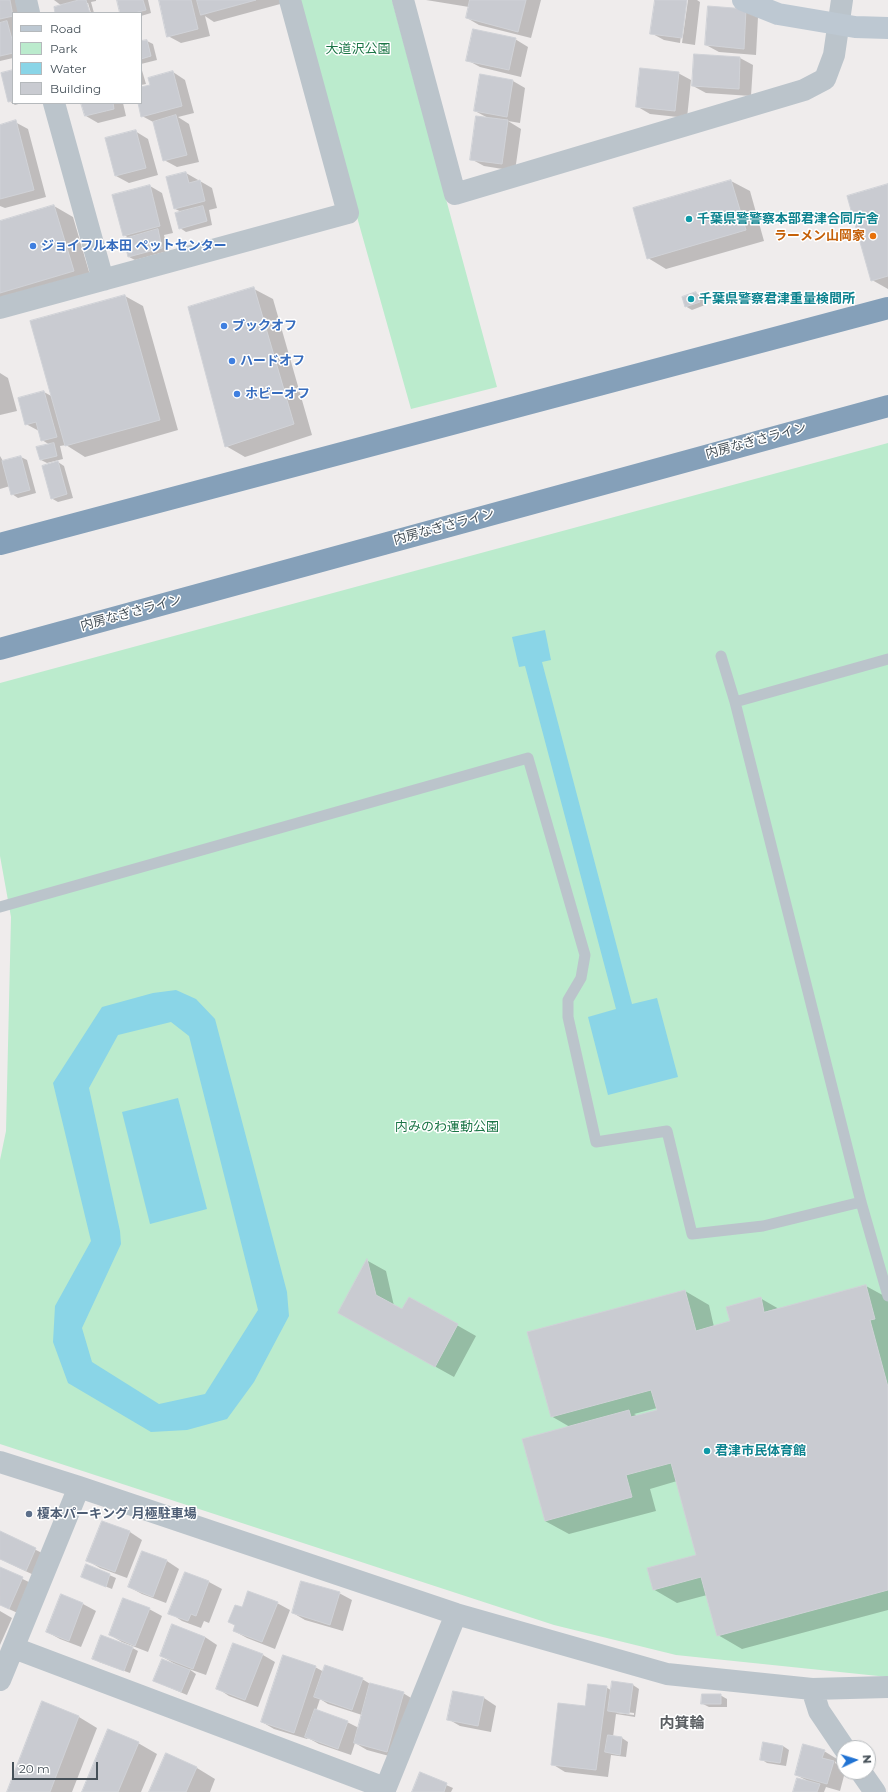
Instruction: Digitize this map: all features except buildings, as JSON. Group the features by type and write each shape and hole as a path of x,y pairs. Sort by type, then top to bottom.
{"highway":[{"path":"0,544 888,308"},
{"name":"内房なぎさライン","path":"0,649 888,406"}],"street":[{"path":"26,0 29,12"},
{"path":"0,308 348,213 290,0"},
{"path":"404,0 455,194 804,90 825,79 834,55 842,0"},
{"path":"743,0 778,14 855,27 888,28"},
{"path":"54,104 103,280"},
{"path":"0,1462 79,1487 456,1614 667,1674 812,1689 888,1687"},
{"path":"0,1680 79,1487"},
{"path":"14,1648 384,1790 456,1614"},
{"path":"812,1689 818,1711 838,1740"},
{"path":"867,1780 875,1792"}],"lane":[{"path":"721,656 735,702 861,1202 888,1296"},
{"path":"735,702 888,659"},
{"path":"0,907 528,758 585,954 581,978 568,1000 568,1017 596,1142 667,1131 692,1234 763,1226 861,1202"}],"green space":[{"name":"大道沢公園","path":"296,0 392,0 497,387 411,409"},
{"name":"内みのわ運動公園","path":"888,443 888,1677 676,1655 554,1625 0,1444 0,1160 6,1131 11,917 0,856 0,683"}],"water":[{"path":"545,630 551,660 542,662 632,1004 657,998 678,1077 608,1095 588,1017 616,1009 525,666 519,667 512,637"},
{"path":"176,990 196,999 215,1019 287,1292 289,1316 254,1382 227,1419 187,1430 151,1432 68,1383 53,1342 55,1306 91,1241 53,1083 102,1007 153,993","holes":["171,1022 189,1036 258,1310 205,1394 159,1404 92,1362 82,1328 121,1244 120,1231 89,1088 118,1035"]},
{"path":"178,1098 207,1209 150,1224 122,1112"}],"place":[{"name":"千葉県警警察本部君津合同庁舎","path":"689,219"},
{"name":"ラーメン山岡家","path":"873,236"},
{"name":"ジョイフル本田 ペットセンター","path":"33,246"},
{"name":"千葉県警察君津重量検問所","path":"691,299"},
{"name":"ブックオフ","path":"224,326"},
{"name":"ハードオフ","path":"232,361"},
{"name":"ホビーオフ","path":"237,394"},
{"name":"君津市民体育館","path":"707,1451"},
{"name":"榎本パーキング 月極駐車場","path":"29,1514"}],"district":[{"name":"内箕輪","path":"682,1724"}]}
